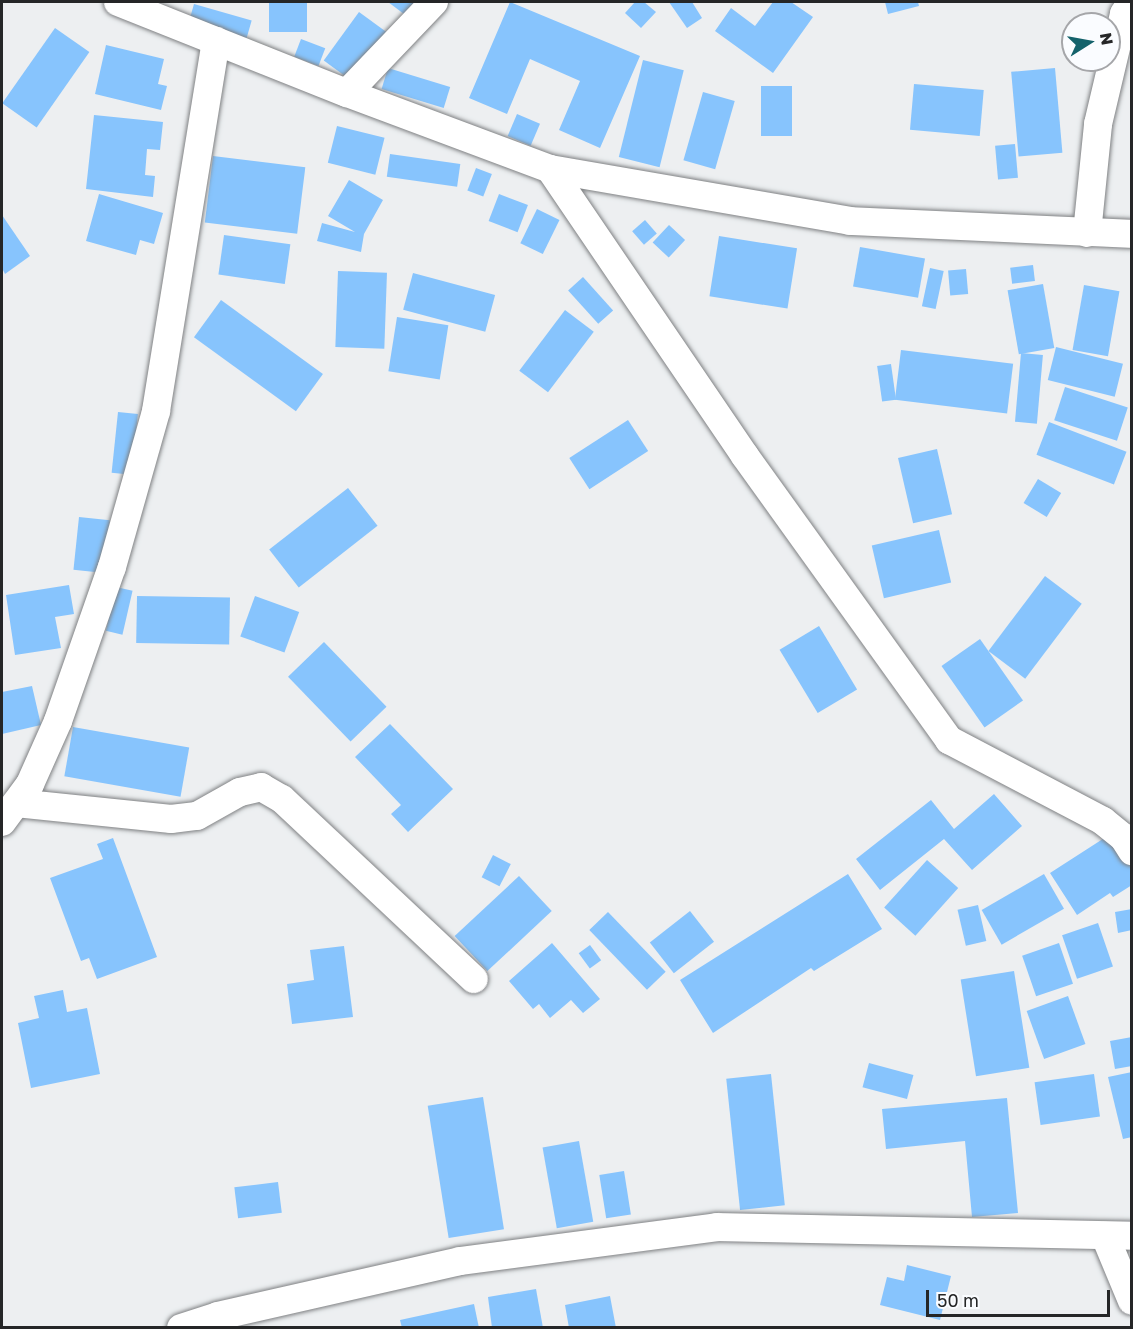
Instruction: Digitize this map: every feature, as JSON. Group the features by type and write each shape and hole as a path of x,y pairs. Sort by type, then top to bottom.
{"street":[{"path":"118,2 347,93 550,169 850,221 1131,234"},
{"path":"347,93 434,2"},
{"path":"1088,233 1098,124 1124,14 1131,2"},
{"path":"9,813 30,784 58,721 112,567 156,411 216,41"},
{"path":"550,169 745,456 950,740 1102,821 1124,837 1131,851"},
{"path":"9,813 171,819 197,816 240,792 261,788 282,799 474,979"},
{"path":"182,1328 218,1316 460,1261 717,1227 1118,1236 1131,1301"}],"building":[{"path":"269,2 307,2 307,32 269,32"},
{"path":"388,2 420,2 408,17"},
{"path":"510,2 640,56 600,148 559,130 580,81 530,59 507,114 469,98"},
{"path":"635,2 644,2 656,12 641,28 625,13"},
{"path":"669,2 692,2 702,18 687,28"},
{"path":"773,2 791,2 813,17 773,73 715,31 731,8 755,26"},
{"path":"885,2 918,2 919,6 888,14"},
{"path":"194,4 252,21 247,38 189,21"},
{"path":"359,12 391,35 355,83 324,61"},
{"path":"55,28 89,52 37,127 2,103"},
{"path":"301,39 325,48 318,66 294,57"},
{"path":"106,45 164,59 158,84 167,86 161,110 95,94"},
{"path":"643,60 684,70 660,167 619,157"},
{"path":"388,68 450,87 444,108 382,89"},
{"path":"1055,68 1062,153 1019,157 1011,72"},
{"path":"914,84 984,90 980,136 910,130"},
{"path":"761,86 792,86 792,136 761,136"},
{"path":"703,92 735,101 715,169 683,160"},
{"path":"517,114 540,124 531,146 508,136"},
{"path":"94,115 163,122 160,150 147,149 145,175 155,176 153,197 86,189"},
{"path":"337,126 385,138 375,175 328,163"},
{"path":"1015,144 1018,178 998,180 995,146"},
{"path":"390,154 460,164 457,187 387,177"},
{"path":"213,156 305,167 297,234 205,223"},
{"path":"476,168 492,174 483,196 467,190"},
{"path":"349,180 383,200 364,234 361,252 317,241 322,223 355,232 328,216"},
{"path":"99,194 163,213 154,244 140,240 136,255 86,241"},
{"path":"499,194 528,205 518,232 489,221"},
{"path":"537,209 559,220 543,254 520,243"},
{"path":"2,215 30,256 5,274 2,268"},
{"path":"645,220 657,234 644,245 632,231"},
{"path":"669,225 685,240 669,258 653,243"},
{"path":"224,235 290,244 285,284 218,275"},
{"path":"719,236 797,248 787,309 709,296"},
{"path":"860,247 925,258 918,298 853,286"},
{"path":"1033,265 1035,281 1012,284 1010,268"},
{"path":"930,268 944,271 936,309 922,306"},
{"path":"966,269 968,294 950,295 948,271"},
{"path":"338,271 387,273 384,349 335,347"},
{"path":"413,273 495,295 485,332 403,310"},
{"path":"583,277 613,310 598,324 568,290"},
{"path":"1043,284 1054,348 1019,354 1008,290"},
{"path":"1084,285 1119,291 1108,356 1073,350"},
{"path":"221,300 323,374 296,411 194,337"},
{"path":"565,310 594,332 548,392 519,371"},
{"path":"397,317 448,325 440,379 388,371"},
{"path":"1056,347 1123,364 1115,397 1048,380"},
{"path":"901,350 1013,364 1007,413 895,400"},
{"path":"1021,353 1043,355 1037,424 1015,422"},
{"path":"891,364 896,400 882,402 877,366"},
{"path":"1065,387 1128,407 1117,441 1054,420"},
{"path":"118,412 138,414 132,475 112,473"},
{"path":"628,420 648,451 589,489 569,458"},
{"path":"1049,422 1126,452 1114,484 1036,455"},
{"path":"937,449 952,514 913,523 898,458"},
{"path":"1038,479 1061,493 1047,517 1024,503"},
{"path":"348,488 378,526 299,587 269,550"},
{"path":"79,517 110,520 104,573 73,570"},
{"path":"939,530 951,583 884,598 872,546"},
{"path":"1045,576 1082,604 1025,679 988,651"},
{"path":"69,585 74,614 55,617 61,648 15,655 6,595"},
{"path":"116,587 133,591 122,635 106,631"},
{"path":"137,596 230,598 229,645 136,643"},
{"path":"255,596 299,612 284,652 240,636"},
{"path":"819,626 857,689 818,713 780,650"},
{"path":"980,639 1023,700 985,727 941,666"},
{"path":"324,642 387,707 351,741 288,677"},
{"path":"32,686 41,725 2,734 2,692"},
{"path":"390,724 453,789 408,832 391,814 401,805 355,757"},
{"path":"73,727 189,747 181,797 64,776"},
{"path":"994,794 1022,826 972,870 944,839 880,890 856,859 931,800 954,829"},
{"path":"1109,835 1132,869 1132,885 1113,897 1110,893 1077,915 1050,873"},
{"path":"113,838 157,957 97,979 89,958 81,961 50,878 103,859 97,844"},
{"path":"493,855 511,864 499,886 482,877"},
{"path":"927,860 958,888 915,936 884,908"},
{"path":"848,874 882,929 814,971 811,968 713,1033 680,980"},
{"path":"1044,874 1064,909 1002,945 982,910"},
{"path":"519,876 552,911 487,971 455,936"},
{"path":"978,905 986,941 966,946 958,910"},
{"path":"1132,909 1132,930 1118,933 1115,912"},
{"path":"690,911 714,942 674,973 650,942"},
{"path":"608,912 666,972 647,990 589,930"},
{"path":"1098,923 1113,966 1077,979 1062,935"},
{"path":"552,943 600,999 583,1013 571,1000 550,1018 539,1004 533,1009 509,981"},
{"path":"1059,943 1073,984 1036,996 1022,956"},
{"path":"590,945 601,960 590,969 579,953"},
{"path":"344,946 353,1017 292,1024 287,984 314,980 310,950"},
{"path":"1014,971 1029,1068 976,1076 961,979"},
{"path":"63,990 67,1012 87,1008 100,1074 31,1088 18,1023 39,1018 34,996"},
{"path":"1068,996 1085,1044 1044,1059 1027,1011"},
{"path":"1132,1037 1132,1066 1115,1069 1110,1041"},
{"path":"869,1063 913,1075 907,1099 863,1087"},
{"path":"1132,1072 1132,1137 1123,1139 1108,1077"},
{"path":"771,1074 785,1205 740,1210 726,1079"},
{"path":"1094,1074 1100,1117 1041,1125 1035,1082"},
{"path":"483,1097 504,1229 449,1238 428,1106"},
{"path":"1007,1098 1018,1213 972,1217 965,1141 886,1149 882,1109"},
{"path":"579,1141 593,1222 557,1228 543,1147"},
{"path":"624,1171 631,1214 606,1218 599,1175"},
{"path":"278,1182 282,1213 238,1218 234,1187"},
{"path":"907,1265 951,1276 940,1320 880,1305 887,1277 904,1281"},
{"path":"536,1289 543,1328 492,1328 488,1297"},
{"path":"610,1296 616,1328 569,1328 565,1305"},
{"path":"474,1304 479,1328 402,1328 400,1320"}]}
